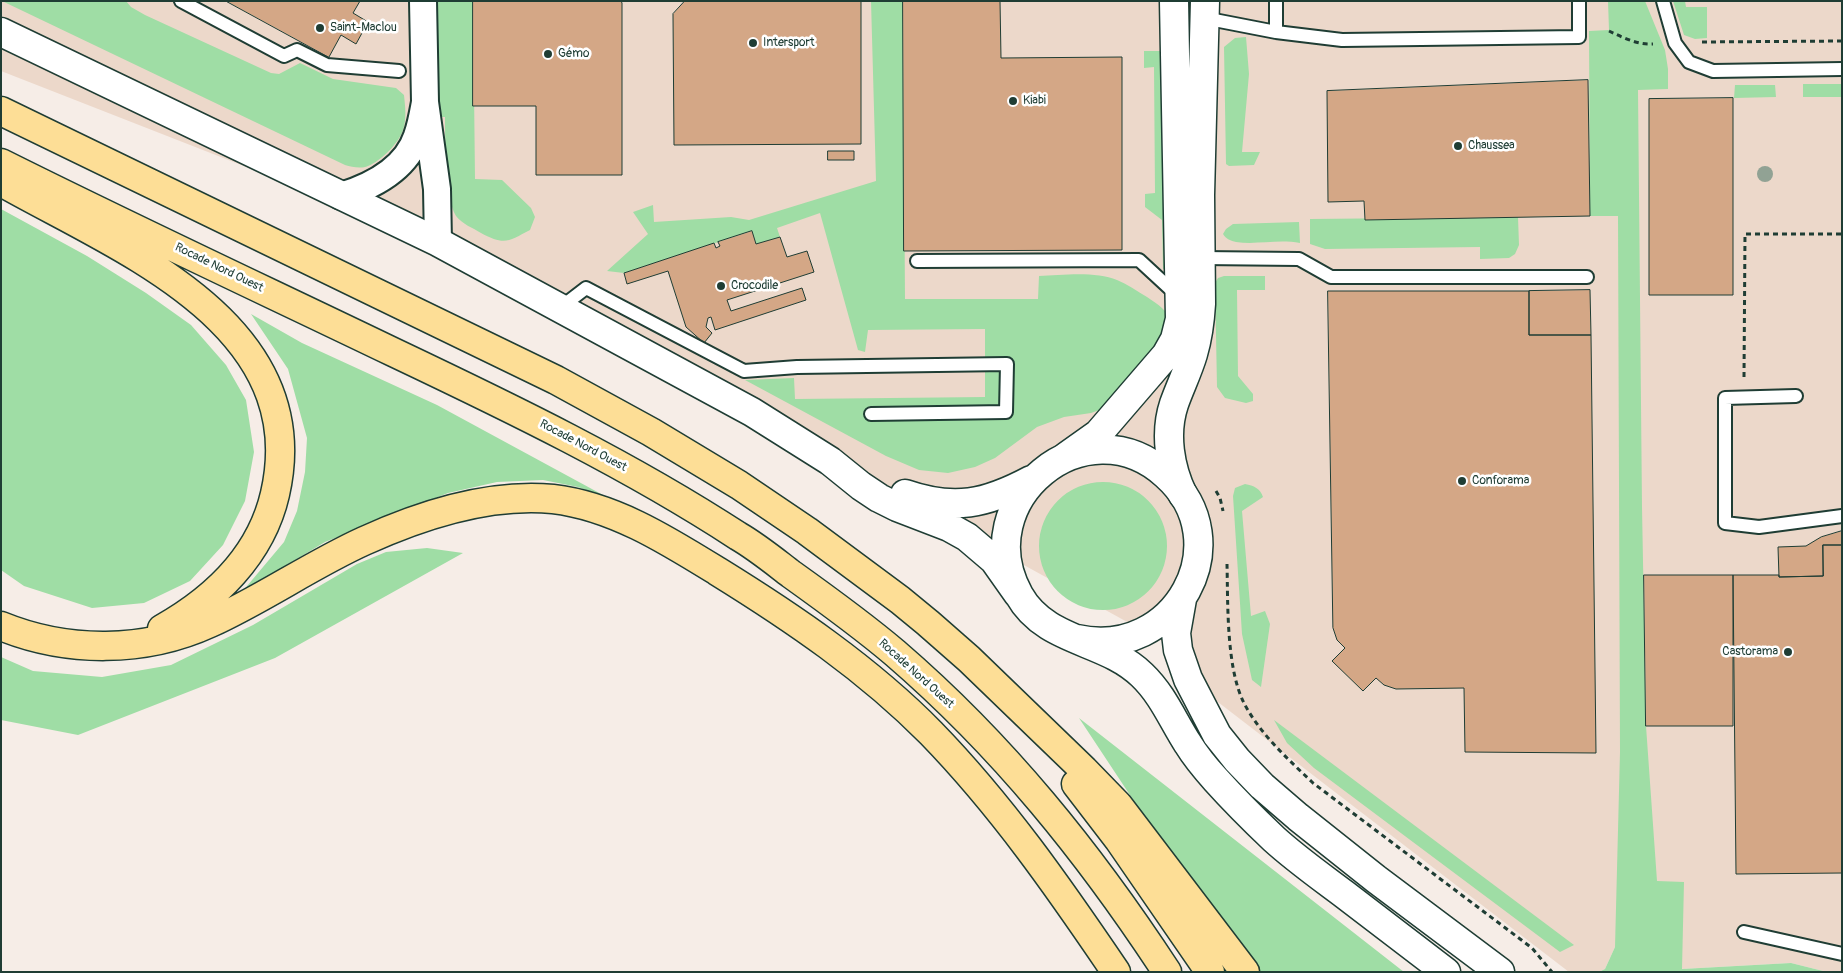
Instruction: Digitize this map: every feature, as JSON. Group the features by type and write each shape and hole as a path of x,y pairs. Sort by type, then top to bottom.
{"highway":[{"path":"1,111 556,380 652,432 739,485 807,531 864,572 921,617 969,659 1084,770 1118,805 1245,972"},
{"name":"Rocade Nord Ouest","path":"1,163 18,185 526,416 624,467 741,537 841,610 895,653 944,698 1007,761 1082,850"},
{"path":"18,185 154,267 204,304 226,324 257,365 268,387 274,408 280,456 278,480 265,527 254,546 238,569 189,613 135,644"},
{"path":"1,626 21,634 76,645 107,646 135,644 178,636 209,624 255,601 329,558 366,540 406,524 467,506 502,499 537,498 584,505 614,515 650,531 750,591 841,656 903,706 957,760 1003,813 1035,854 1116,972"},
{"path":"1004,693 1119,840 1210,972"},
{"path":"1082,850 1150,972"},
{"path":"1082,850 1167,972"}],"main road":[{"path":"830,461 896,491 935,502 971,503 995,497 1034,478 1098,434 1166,355 1175,339 1180,319 1174,1"},
{"path":"1,32 438,242 752,412 830,461 879,498 896,507 949,527 967,537 994,560 1031,612 1048,626 1067,636 1088,642 1110,642 1141,634 1168,616 1182,599 1192,578 1198,545 1192,512 1175,479 1171,462 1170,426 1173,407 1193,354 1200,329 1200,195 1204,10"},
{"path":"1067,456 1106,450 1132,455 1166,474 1183,495"},
{"path":"1018,594 1006,558 1007,533 1013,509 1034,478"},
{"path":"1182,599 1176,633 1178,650 1188,679 1217,734 1237,760 1262,786 1298,817 1376,879 1500,972"},
{"path":"1077,639 1113,654 1129,663 1139,672 1158,693 1188,744 1209,773 1252,818 1298,859 1446,972"}],"street":[{"path":"423,1 426,102 436,189 438,242"},
{"path":"341,196 360,190 379,180 403,161 417,137 426,102"}],"lane":[{"path":"181,1 284,56 297,50 327,65 399,71"},
{"path":"1276,1 1276,32"},
{"path":"1204,10 1276,32 1342,40 1579,37 1579,1"},
{"path":"1663,1 1675,43 1689,62 1712,71 1842,69"},
{"path":"1201,258 1298,260 1331,277 1586,277"},
{"path":"917,261 1139,260 1180,298"},
{"path":"560,308 586,288 744,371 797,366 1007,364 1006,412 871,414"},
{"path":"1796,396 1725,398 1725,523 1759,527 1842,516"},
{"path":"1744,932 1842,954"}],"path":[{"path":"1609,30 1625,38 1646,44 1842,40"},
{"path":"1744,397 1745,234 1842,234"}],"shaded area":[{"path":"1,1 1842,1 1842,972 1827,972 1791,963 1682,969 1615,947 1605,969 1599,972 1569,972 1188,679 1178,650 438,242 1,71"}],"green space":[{"path":"2,1 126,1 131,7 145,15 271,73 279,74 300,63 333,79 396,88 404,95 405,117 403,130 394,146 373,164 362,167 345,165"},
{"path":"436,1 473,1 475,179 502,180 531,208 535,217 530,230 507,241 496,240 464,224 458,219 452,208 446,168 445,117 437,117"},
{"path":"871,1 903,1 905,299 1038,299 1039,276 1099,275 1121,282 1155,303 1162,308 1172,325 1108,407 1091,413 1064,417 1037,427 995,458 975,467 948,473 919,470 886,456 745,380 794,378 795,399 985,397 985,329 868,330 865,352 858,350 820,213 777,228 780,237 756,244 752,231 624,273 607,271 648,234 633,212 653,205 654,222 731,217 749,220 876,181"},
{"path":"1608,1 1645,1 1665,50 1668,69 1668,89 1638,90 1646,726 1657,881 1684,882 1682,969 1791,963 1827,972 1599,972 1605,969 1615,947 1620,752 1618,216 1590,216 1589,31 1609,30"},
{"path":"1673,1 1685,1 1686,7 1707,7 1707,38 1695,39 1684,35"},
{"path":"1246,37 1249,74 1242,152 1260,152 1254,165 1229,166 1226,164 1224,47 1235,38"},
{"path":"1144,51 1163,51 1172,270 1163,269 1162,220 1145,207 1145,194 1155,193 1154,67 1144,68"},
{"path":"1803,84 1842,84 1842,97 1803,97"},
{"path":"1735,85 1775,85 1776,97 1734,98"},
{"path":"1,209 87,256 146,293 191,325 226,365 246,400 254,452 245,501 223,545 190,581 144,603 92,608 24,586 1,570"},
{"path":"1518,217 1519,245 1515,254 1509,258 1480,259 1480,247 1325,249 1310,244 1310,219"},
{"path":"1299,222 1300,243 1236,242 1229,240 1223,234 1233,224"},
{"path":"1224,276 1265,276 1265,290 1237,290 1238,376 1253,394 1253,401 1246,403 1225,398 1217,387 1215,283 1218,278"},
{"path":"251,314 302,343 437,405 614,501 578,487 543,480 497,482 448,493 325,542 242,592 284,542 297,511 305,472 307,438 288,369"},
{"path":"1103,482 1128,487 1148,501 1162,521 1167,546 1162,571 1148,591 1128,605 1103,610 1078,605 1058,591 1044,571 1039,546 1044,521 1058,501 1078,487"},
{"path":"1245,484 1256,488 1263,497 1242,511 1251,616 1265,611 1270,624 1261,687 1252,680 1242,634 1233,496 1235,488"},
{"path":"427,548 463,553 275,658 78,735 1,720 1,657 33,671 102,677 171,665 253,625 357,564 386,552"},
{"path":"1079,718 1404,972 1247,972"},
{"path":"1274,720 1574,945 1560,952 1314,768 1287,743"}],"building":[{"name":"Saint-Maclou","path":"226,1 360,1 353,13 368,22 356,44 341,35 329,57"},
{"name":"Gémo","path":"473,1 621,1 622,175 536,175 536,106 473,106"},
{"path":"685,1 861,1 861,144 674,145 673,14"},
{"name":"Kiabi","path":"903,1 1000,1 1001,58 1122,57 1122,250 904,251"},
{"name":"Chaussea","path":"1588,80 1590,216 1365,220 1364,201 1328,202 1327,91"},
{"path":"1733,98 1733,295 1649,295 1649,99"},
{"path":"828,151 854,151 854,160 828,160"},
{"name":"Crocodile","path":"752,231 756,244 780,237 787,257 807,251 814,272 727,300 731,311 802,288 806,300 715,330 711,317 708,318 706,327 712,333 704,343 686,327 668,271 627,284 624,273 714,243 716,248 720,246 718,242"},
{"path":"1590,290 1591,335 1529,335 1529,291"},
{"name":"Conforama","path":"1328,291 1529,291 1529,335 1591,335 1596,753 1465,752 1464,688 1396,689 1384,685 1376,678 1363,691 1332,661 1345,648 1337,640 1333,628"},
{"path":"1842,531 1842,545 1823,545 1823,576 1779,577 1778,547 1806,546 1821,537"},
{"name":"Castorama","path":"1823,545 1842,545 1842,873 1736,874 1733,575 1823,576"},
{"path":"1644,575 1733,575 1733,726 1646,726"}],"place":[{"name":"Saint-Maclou","path":"320,28"},
{"name":"Intersport","path":"753,43"},
{"name":"Gémo","path":"548,54"},
{"name":"Kiabi","path":"1013,101"},
{"name":"Chaussea","path":"1458,146"},
{"name":"Crocodile","path":"721,286"},
{"name":"Conforama","path":"1462,481"},
{"name":"Castorama","path":"1788,652"}]}
